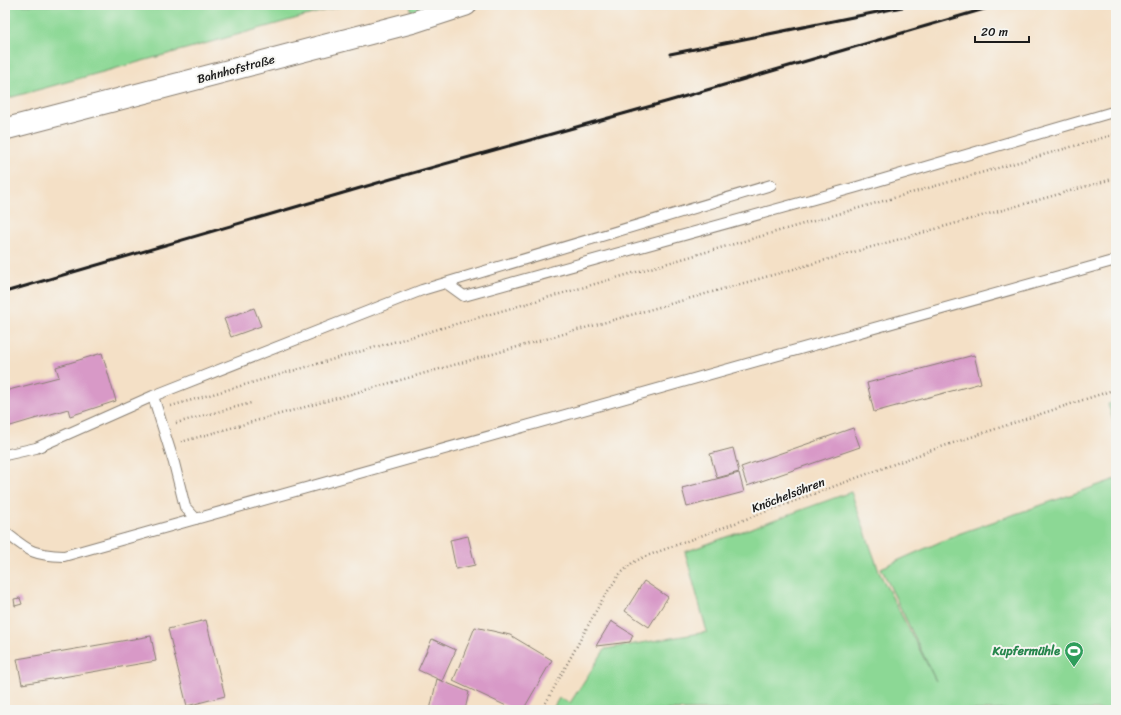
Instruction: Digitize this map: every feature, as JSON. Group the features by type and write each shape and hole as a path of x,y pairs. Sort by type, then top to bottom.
{"street":[{"name":"Bahnhofstraße","path":"5,129 407,24 466,5"}],"lane":[{"path":"446,283 464,296 857,187 1116,112"},
{"path":"5,455 36,448 153,396 422,290 771,185"},
{"path":"5,532 29,551 46,555 64,556 1116,260"},
{"path":"153,396 163,426 185,507 196,519"}],"path":[{"path":"158,410 1116,134"},
{"path":"168,446 1116,178"},
{"name":"Knöchelsöhren","path":"542,710 602,600 619,575 632,563 644,557 929,451 1116,389"},
{"path":"163,426 251,403"},
{"path":"5,706 33,710"}],"green space":[{"path":"5,5 345,5 5,99"},
{"path":"410,5 466,5 414,22"},
{"path":"1116,402 1116,431 1108,404"},
{"path":"1116,479 1116,710 552,710 559,698 570,703 605,649 707,632 685,552 851,492 880,574 936,681 881,568 958,534"}],"building":[{"path":"254,308 261,326 231,337 224,319"},
{"path":"102,353 116,401 70,416 68,409 7,427 8,431 5,432 5,391 59,377 56,367"},
{"path":"974,355 981,383 874,412 867,383"},
{"path":"853,428 860,447 747,486 741,467"},
{"path":"733,448 739,472 717,478 710,454"},
{"path":"739,473 744,492 687,507 682,488"},
{"path":"468,536 475,565 456,569 450,540"},
{"path":"644,581 668,597 649,627 625,611"},
{"path":"20,598 22,604 15,606 14,599"},
{"path":"206,620 225,696 187,706 168,629"},
{"path":"611,621 633,635 630,642 596,646"},
{"path":"475,627 510,635 552,660 523,710 515,710 453,681"},
{"path":"151,636 156,661 22,684 17,659"},
{"path":"432,639 456,650 442,681 418,670"},
{"path":"437,679 469,692 465,710 430,710"}],"railway":[{"path":"670,54 912,5"},
{"path":"5,292 391,179 669,101 998,5"}],"place":[{"name":"Kupfermühle","path":"1074,668"}]}
